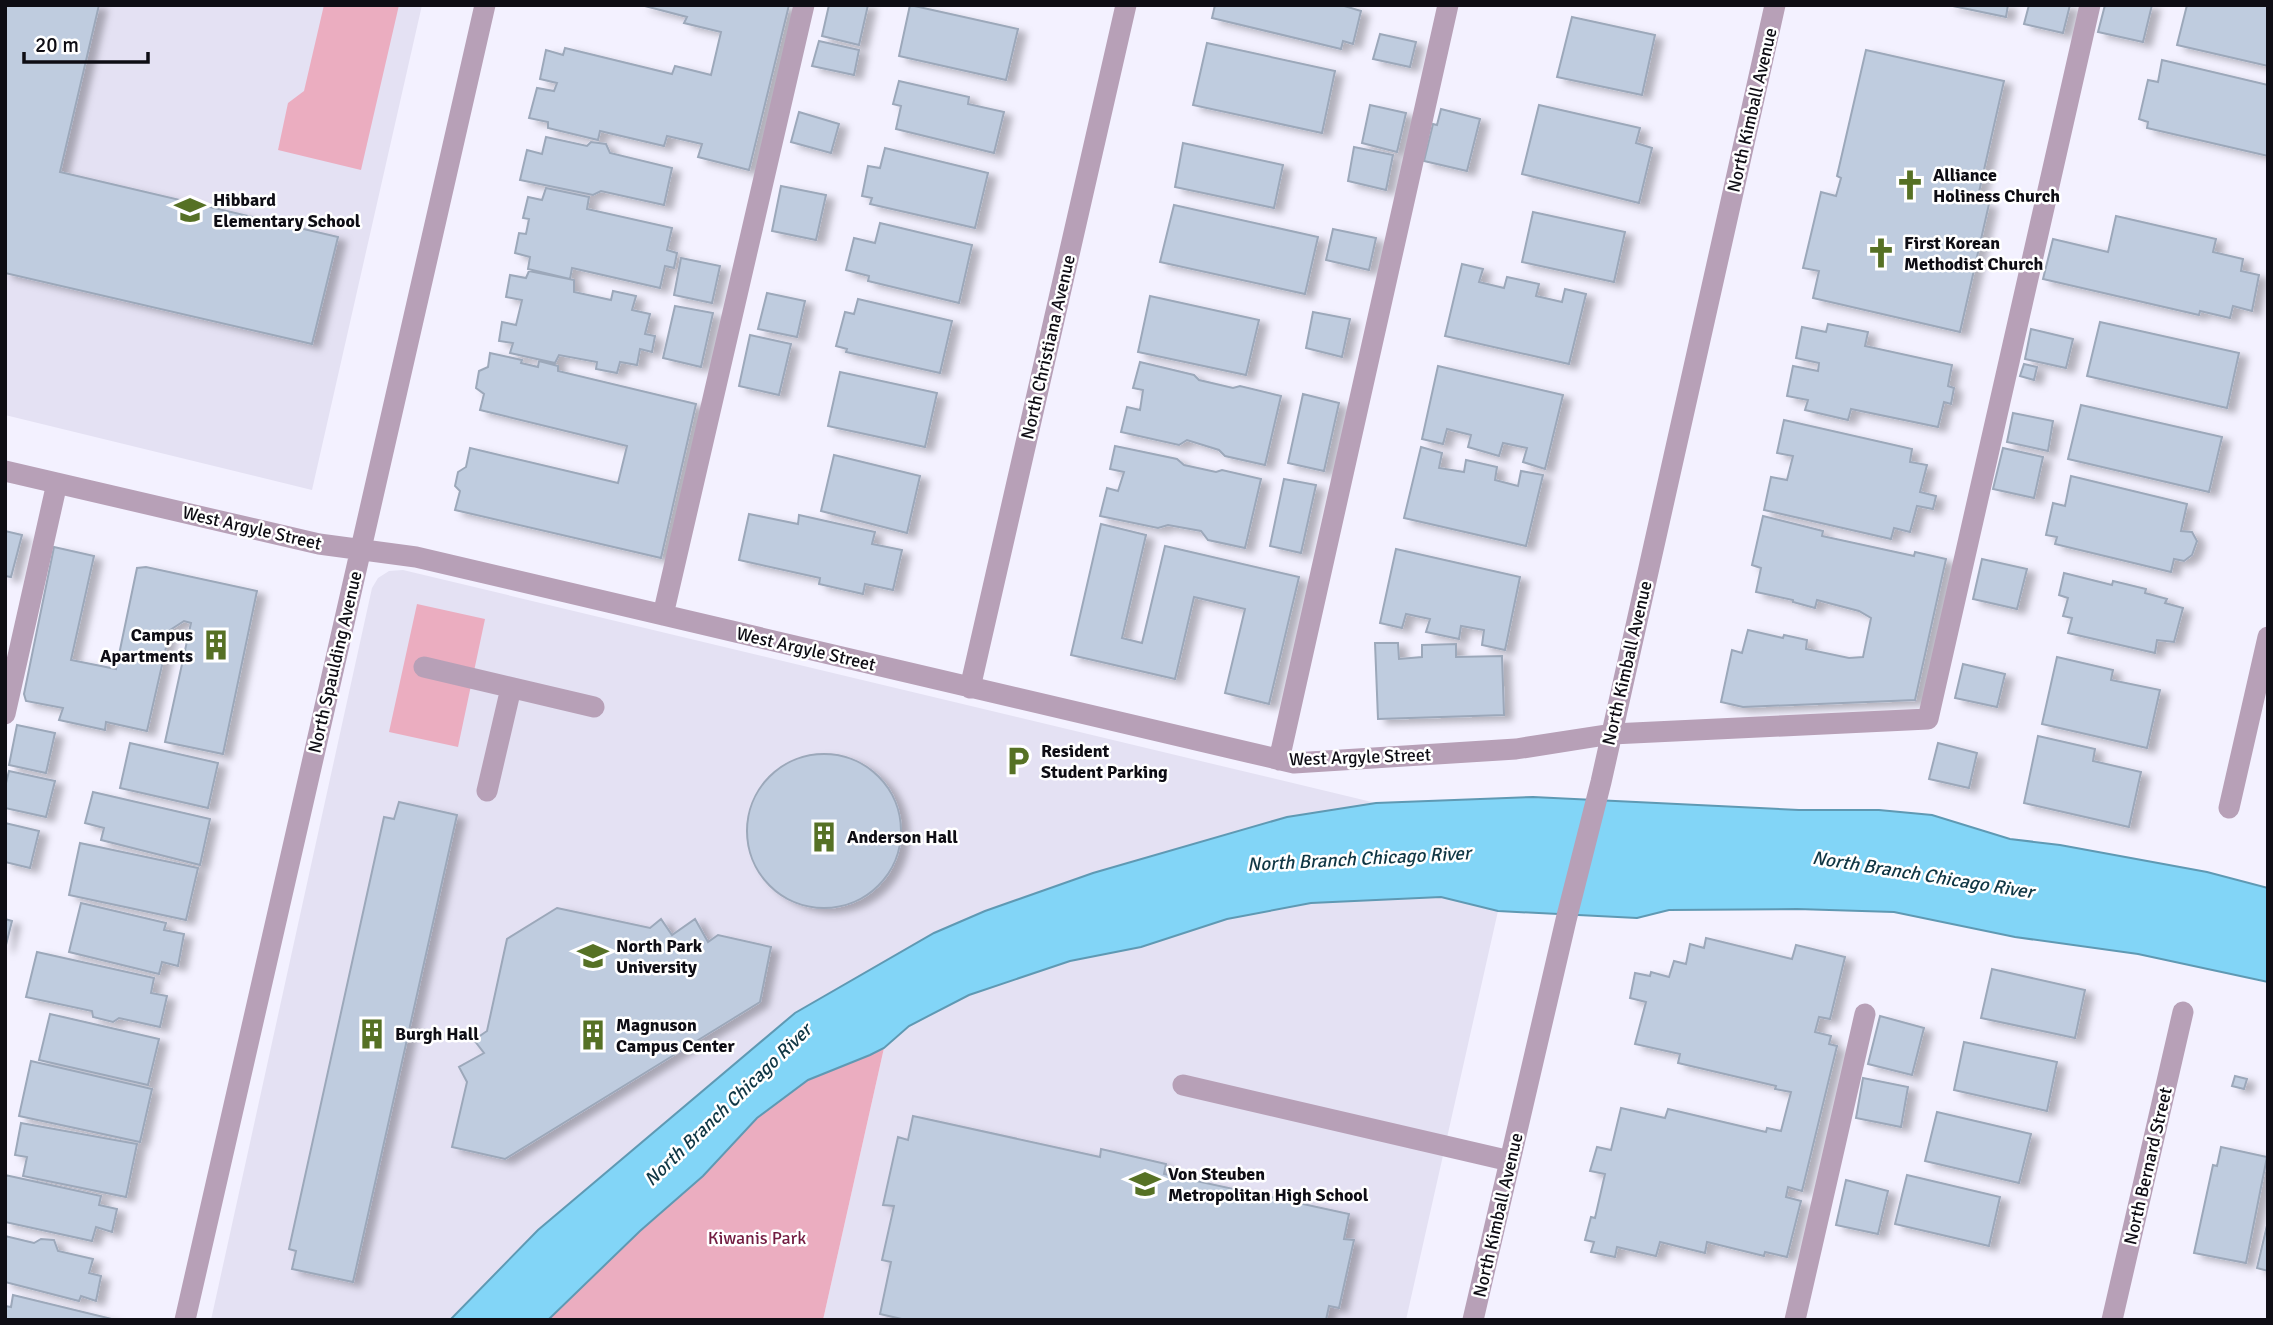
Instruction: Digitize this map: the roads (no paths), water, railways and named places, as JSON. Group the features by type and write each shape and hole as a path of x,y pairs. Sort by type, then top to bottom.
{"street":[{"name":"North Spaulding Avenue","path":"185,1320 485,5"},
{"path":"663,615 804,5"},
{"name":"North Christiana Avenue","path":"970,688 1126,5"},
{"path":"1279,760 1448,5"},
{"name":"North Kimball Avenue","path":"1474,1320 1566,920 1612,734 1775,5"},
{"name":"West Argyle Street","path":"5,471 319,544 416,556 1294,763 1516,749 1612,734 1928,719 2090,5"},
{"path":"5,714 57,483"},
{"path":"2229,808 2268,637"},
{"path":"424,667 594,707"},
{"path":"487,791 511,688"},
{"name":"North Bernard Street","path":"2112,1320 2183,1012"},
{"path":"1796,1320 1866,1014"},
{"path":"1183,1085 1510,1161"}],"water":[{"name":"North Branch Chicago River","path":"1533,797 1799,810 1879,810 1932,815 2010,839 2060,845 2207,872 2268,888 2268,982 2138,954 2015,937 1894,912 1797,909 1669,910 1637,918 1498,911 1441,897 1311,903 1227,919 1141,947 1070,961 969,995 909,1026 884,1048 808,1080 757,1118 703,1176 640,1231 548,1320 450,1320 538,1230 795,1013 934,933 985,911 1093,873 1287,817 1376,803"}],"place":[{"name":"Alliance Holiness Church","path":"1910,185"},
{"name":"Hibbard Elementary School","path":"190,210"},
{"name":"First Korean Methodist Church","path":"1881,253"},
{"name":"Campus Apartments","path":"216,645"},
{"name":"Resident Student Parking","path":"1018,761"},
{"name":"Anderson Hall","path":"824,837"},
{"name":"North Park University","path":"593,956"},
{"name":"Burgh Hall","path":"372,1034"},
{"name":"Magnuson Campus Center","path":"593,1035"},
{"name":"Von Steuben Metropolitan High School","path":"1145,1184"}],"park label":[{"name":"Kiwanis Park","path":"757,1238"}]}
